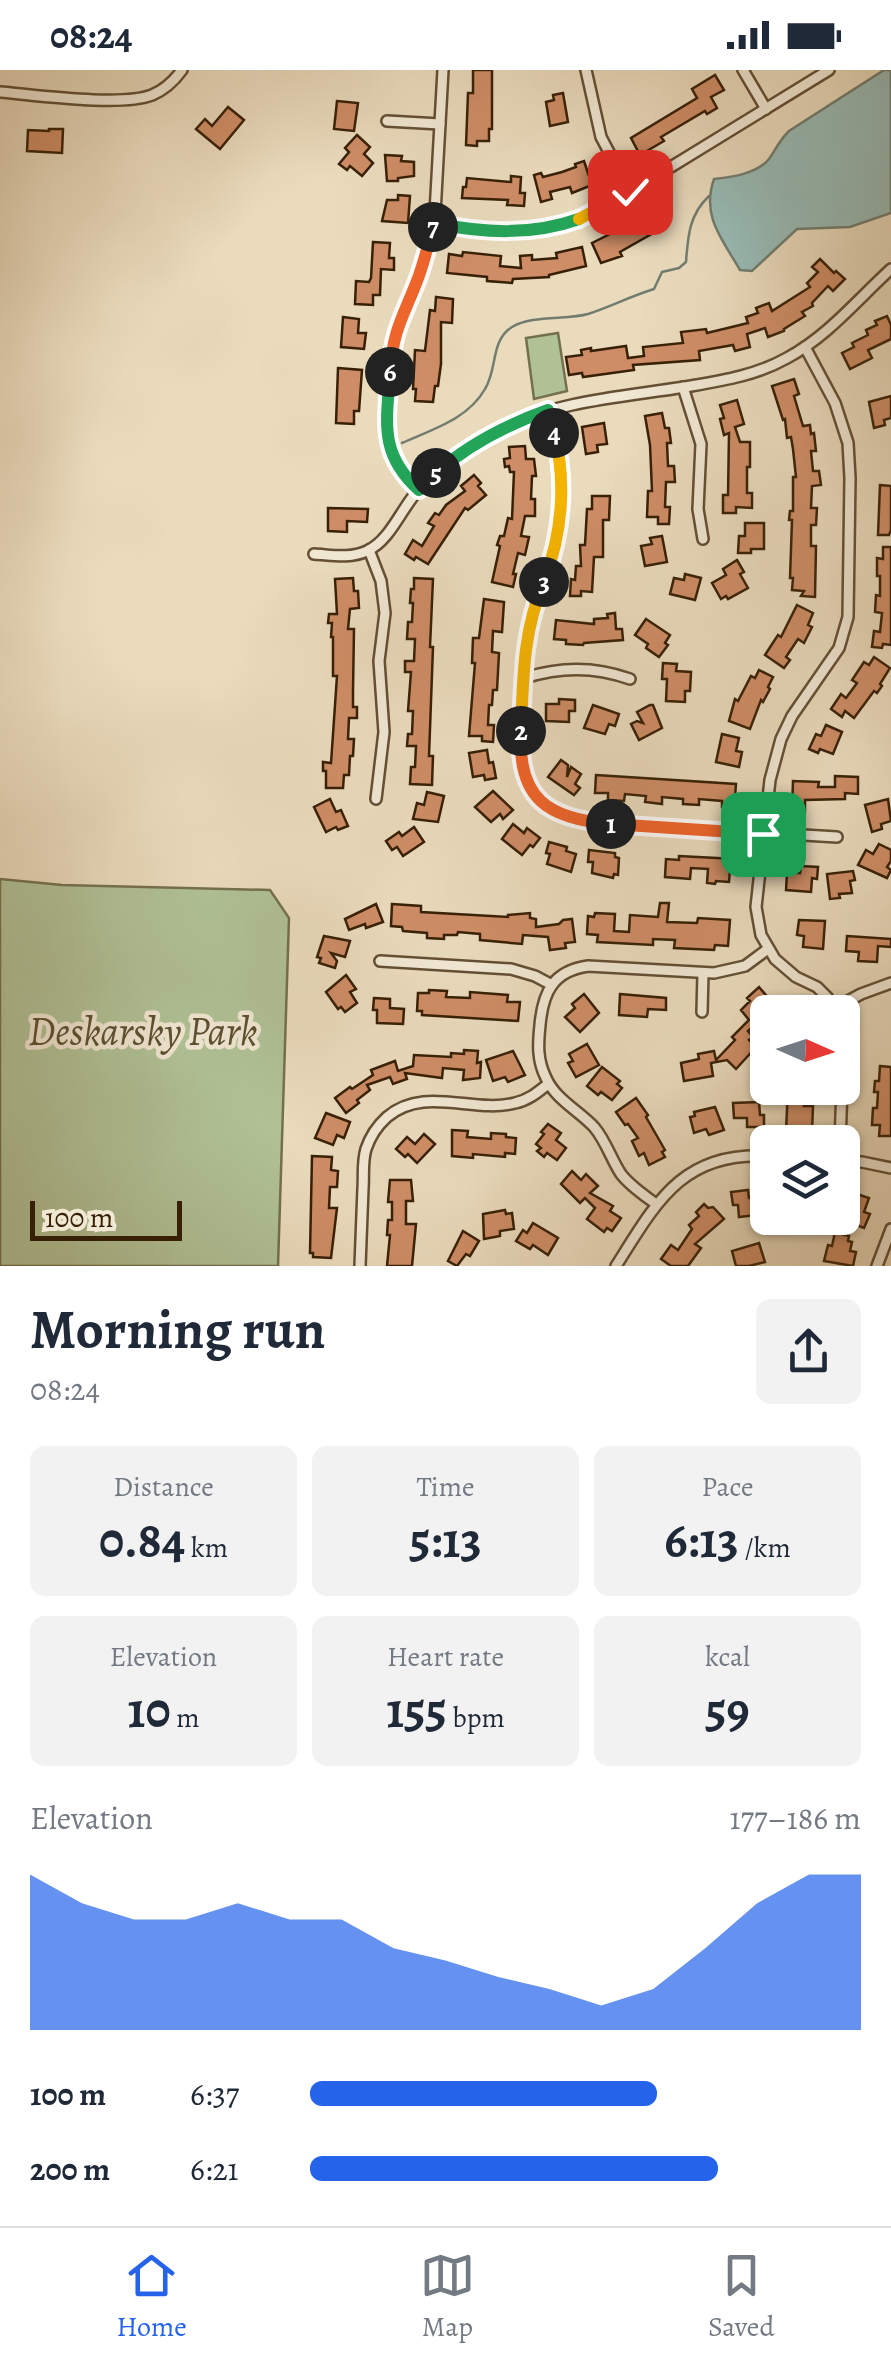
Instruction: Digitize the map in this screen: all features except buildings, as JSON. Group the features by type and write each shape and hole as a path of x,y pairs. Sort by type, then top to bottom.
{"street":[{"path":"0,92 129,100 155,94 182,70"},
{"path":"419,490 397,466 386,432 393,340 417,281 434,223 444,70"},
{"path":"586,70 601,137 630,192"},
{"path":"743,70 766,109"},
{"path":"434,223 488,231 540,230 585,217 828,70"},
{"path":"387,121 440,124"},
{"path":"314,554 349,556 369,550 387,534 419,490 453,458 521,420 548,410 740,377 785,359 824,334 891,269"},
{"path":"805,347 836,403 848,443 848,617 839,648 805,694 781,740 770,780 756,908 768,949 785,968 824,995"},
{"path":"684,387 701,444 698,509 703,538"},
{"path":"548,410 560,462 562,508 553,556 530,618 519,755 525,778 536,795 557,813 583,822 838,837"},
{"path":"369,550 381,581 384,613 379,660 384,732 376,798"},
{"path":"524,678 582,668 630,679"},
{"path":"656,1204 628,1182 592,1126 548,1084 538,1048 543,1002 552,985 566,972 588,966 703,973 732,971 768,949"},
{"path":"380,960 511,968 552,985"},
{"path":"702,1012 703,973"},
{"path":"859,995 891,984"},
{"path":"360,1266 364,1163 370,1139 384,1120 403,1107 430,1101 515,1104 548,1084"},
{"path":"616,1266 672,1186 703,1166 750,1156"},
{"path":"860,1162 891,1168"},
{"path":"877,1266 891,1230"}],"green space":[{"path":"558,333 567,391 534,399 526,338"},
{"name":"Deskarsky Park","path":"0,879 62,885 270,890 289,918 278,1266 0,1266"}],"water":[{"path":"884,70 891,70 891,213 850,227 797,229 752,271 740,270 712,216 714,179 758,168 789,131"}],"waterway":[{"path":"402,443 449,422 478,399 489,381 500,340 512,327 529,321 588,314 654,289 662,272 686,262 693,218 709,196"}],"route":[{"path":"630,192 585,217 540,230 499,232 434,223 425,259 393,340 388,444 399,469 419,490 472,445 548,410 560,462 562,508 553,556 526,639 519,755 525,778 546,805 570,819 763,834"}]}
